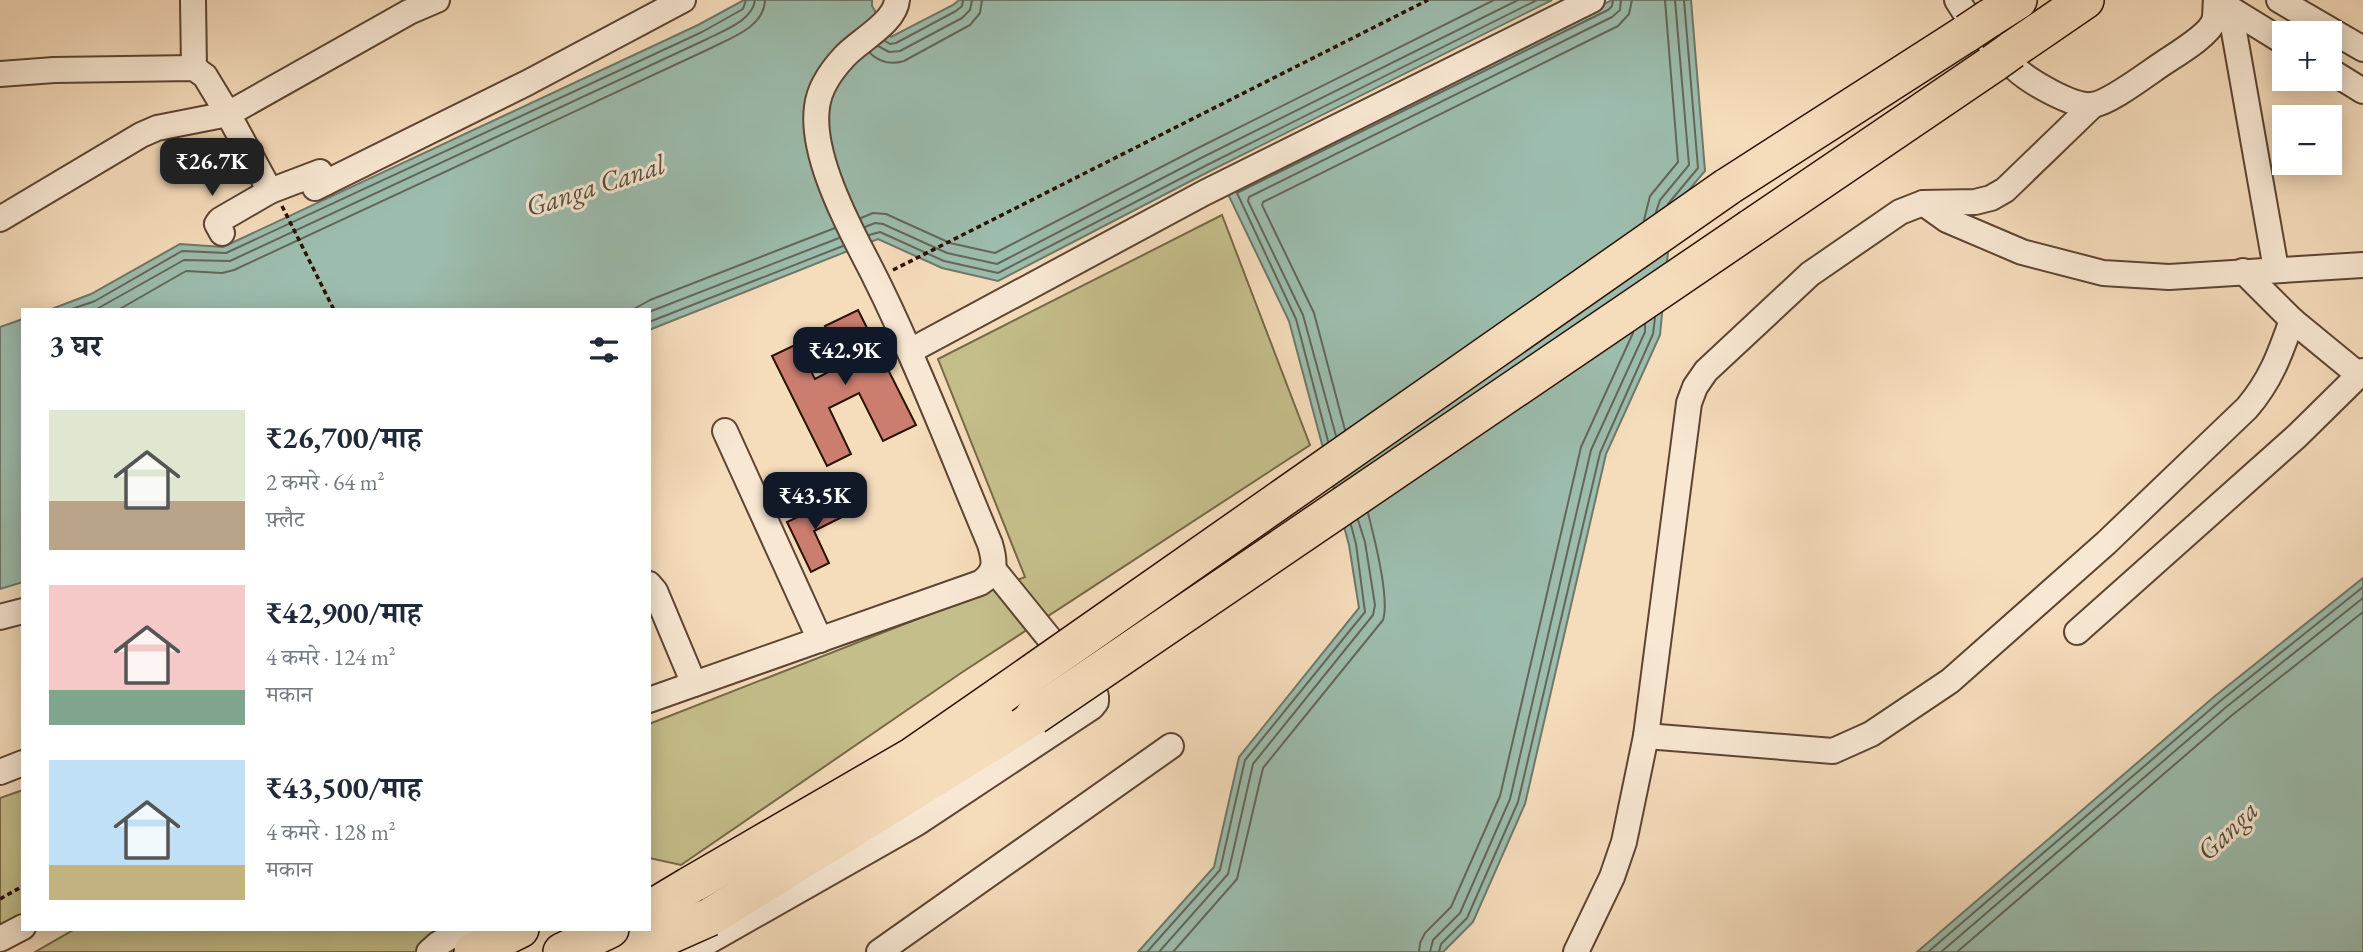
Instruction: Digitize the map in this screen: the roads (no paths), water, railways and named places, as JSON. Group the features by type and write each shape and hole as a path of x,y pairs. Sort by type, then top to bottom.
{"highway":[{"path":"653,939 710,917 1034,716 2085,0"},
{"path":"653,939 690,886 913,756 1727,187 1983,13"},
{"path":"651,889 659,902 653,939"},
{"path":"473,952 516,931"},
{"path":"562,952 606,931"}],"street":[{"path":"193,0 194,68"},
{"path":"0,219 141,135 157,128 228,114 409,12 437,0"},
{"path":"222,233 217,224 220,220 275,196 319,172 320,186 527,83 683,0"},
{"path":"651,699 980,583 994,570 990,544 910,351 846,223 818,142 817,107 828,78 845,55 883,24 897,5 897,0"},
{"path":"910,351 1203,193 1592,0"},
{"path":"1983,13 1967,17 2018,71 2059,96 2080,105 2093,105 2107,100 2207,31 2213,23 2216,0 2272,35"},
{"path":"2278,0 2363,49"},
{"path":"2230,9 2276,270"},
{"path":"0,74 54,70 194,68 205,76 275,196"},
{"path":"2342,78 2363,91"},
{"path":"1576,952 1612,877 1624,842 1646,736 1689,404 1695,387 1706,371 1810,274 1889,218 1923,203 1975,202 1991,198 2005,190 2093,105"},
{"path":"1923,203 1947,220 2022,252 2103,273 2169,277 2363,265"},
{"path":"2077,632 2279,452 2361,373 2292,320 2243,271"},
{"path":"1646,736 1833,751 1871,734 1950,681 2106,543 2247,408 2264,388 2276,366 2292,320"},
{"path":"725,431 820,640"},
{"path":"690,952 917,823 1096,702 1096,696 994,570"},
{"path":"651,586 694,684"},
{"path":"0,617 21,612"},
{"path":"879,952 1171,746"},
{"path":"0,772 21,764"},
{"path":"0,939 21,928"},
{"path":"429,952 460,931"}],"water":[{"name":"Ganga Canal","path":"744,0 872,0 872,6 891,37 959,0 1552,0 1210,171 998,281 942,268 878,239 651,329 651,308 54,308 91,294 180,244 223,247 698,25"},
{"path":"1612,0 1691,0 1705,171 1672,210 1660,335 1606,454 1525,804 1473,922 1443,952 1138,952 1214,867 1239,757 1359,608 1349,545 1289,321 1226,190"},
{"path":"21,320 21,583 0,589 0,327"},
{"name":"Ganga","path":"2363,578 2363,952 1917,952 2215,696"}]}
